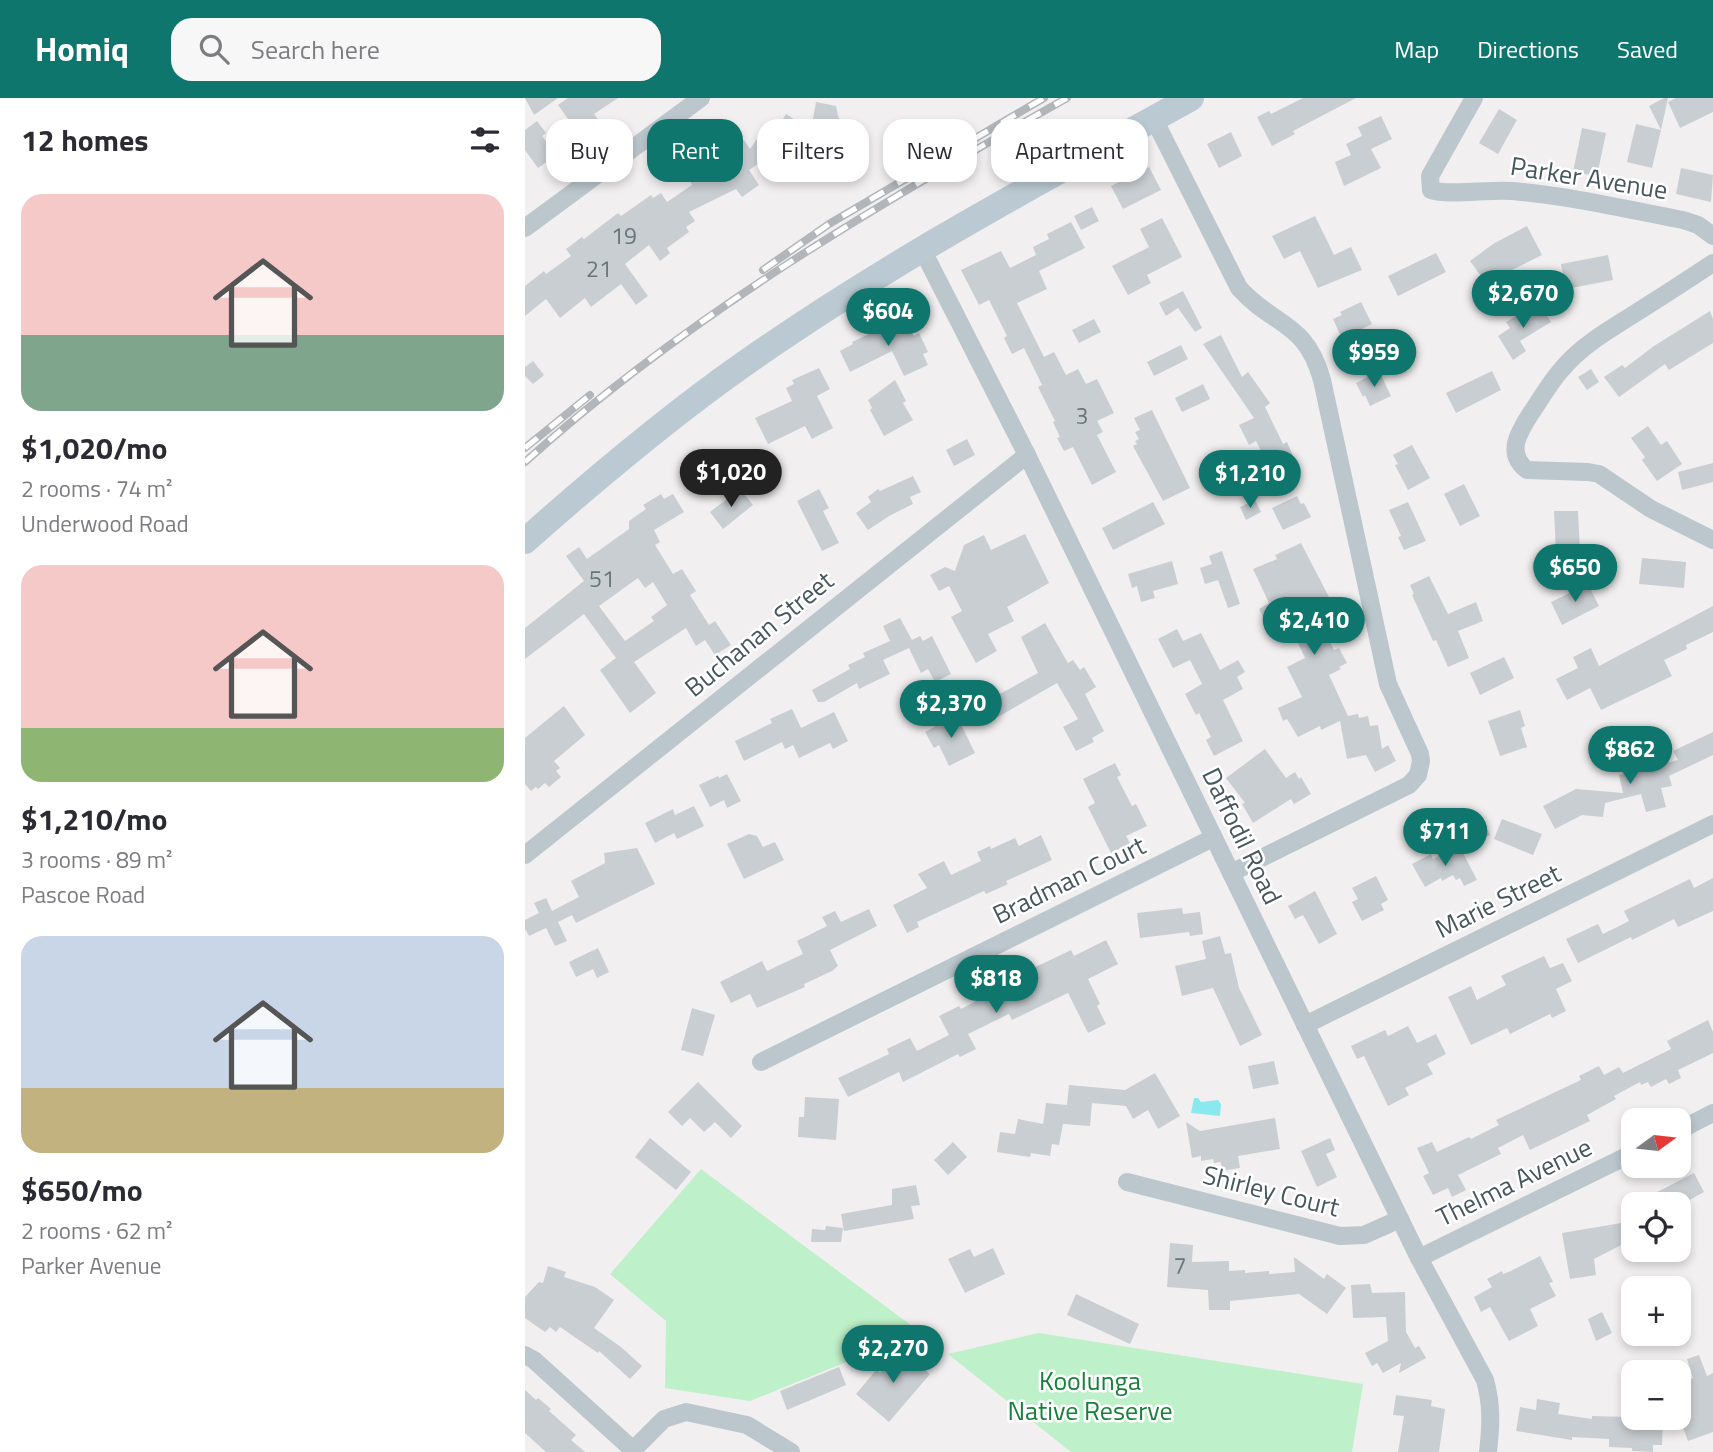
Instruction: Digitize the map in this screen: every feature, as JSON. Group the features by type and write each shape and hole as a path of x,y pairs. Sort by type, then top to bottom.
{"main road":[{"path":"525,541 645,440 744,364 922,249 1191,98"}],"street":[{"path":"525,228 701,98"},
{"name":"Parker Avenue","path":"1474,98 1430,176 1431,190 1443,192 1497,189 1560,196 1683,220 1697,225 1713,236"},
{"path":"1154,119 1239,288 1255,304 1293,329 1314,357 1322,380 1388,684 1417,746 1421,761 1418,775 1409,785 1231,873"},
{"name":"Daffodil Road","path":"922,249 1027,455 1419,1258 1485,1380 1491,1401 1492,1420 1487,1452"},
{"path":"1713,263 1614,327 1572,358 1554,379 1524,424 1518,434 1515,453 1517,460 1527,470 1599,474 1651,509 1713,540"},
{"name":"Buchanan Street","path":"525,855 1027,455"},
{"name":"Marie Street","path":"1305,1025 1713,824"},
{"name":"Bradman Court","path":"761,1062 1213,838"},
{"path":"1691,1125 1713,1114"},
{"name":"Thelma Avenue","path":"1419,1258 1621,1159"},
{"name":"Shirley Court","path":"1127,1182 1340,1236 1364,1235 1400,1219"},
{"path":"525,1355 534,1360 632,1451 664,1419 686,1412 747,1425 791,1452"}],"green space":[{"path":"701,1169 920,1332 750,1401 665,1388 666,1321 610,1274"},
{"name":"Koolunga Native Reserve","path":"1039,1333 1363,1384 1352,1452 1071,1452 948,1354"}],"water":[{"path":"1194,1098 1201,1102 1218,1100 1221,1104 1220,1116 1191,1113"}],"building":[{"path":"525,98 558,98 534,115"},
{"path":"568,98 618,98 594,114 598,119 568,119 558,105"},
{"path":"1303,98 1356,98 1293,131 1295,134 1272,146 1257,117 1269,111 1271,114"},
{"path":"1668,98 1661,130 1649,106"},
{"path":"1676,98 1713,98 1713,112 1680,128 1668,102"},
{"path":"816,102 836,106 839,119 813,119"},
{"path":"1499,109 1517,120 1498,154 1479,143"},
{"path":"1381,116 1392,139 1371,149 1381,168 1344,186 1335,162 1351,155 1346,144 1362,136 1358,127"},
{"path":"537,121 546,133 542,136 546,141 546,162 538,168 525,150 525,130"},
{"path":"1636,124 1661,130 1652,168 1627,162"},
{"path":"1582,128 1606,133 1597,176 1573,172"},
{"path":"1231,132 1242,156 1219,168 1207,144"},
{"path":"757,139 757,165 749,170 759,185 742,197 736,189 689,212 695,221 686,227 689,232 667,248 670,253 660,261 649,245 625,264 648,296 636,305 621,284 591,307 585,298 560,318 546,299 525,316 525,286 544,271 546,274 571,256 566,249 582,237 584,239 618,213 621,216 651,195 653,198 661,193 667,202 692,185 690,182 743,182 743,141 750,149"},
{"path":"1148,168 1161,190 1123,209 1111,186 1119,182 1148,182"},
{"path":"1681,168 1713,175 1711,202 1676,194"},
{"path":"1092,207 1099,221 1081,230 1074,216"},
{"path":"1315,216 1334,255 1351,247 1362,270 1318,288 1300,251 1284,259 1272,236"},
{"path":"1162,218 1182,257 1147,275 1151,283 1128,295 1112,266 1149,247 1140,229"},
{"path":"1071,222 1085,248 1039,271 1047,289 1017,303 1044,357 1054,352 1066,375 1078,369 1086,384 1097,379 1114,413 1097,421 1103,432 1097,435 1116,472 1092,485 1073,447 1064,451 1057,438 1060,437 1053,422 1055,421 1038,387 1042,385 1024,348 1012,354 1004,338 1007,336 989,300 979,305 961,270 1001,251 1010,268 1036,255 1033,247 1049,239 1047,234"},
{"path":"1527,226 1542,255 1510,271 1512,274 1491,290 1470,261 1493,244"},
{"path":"1436,253 1446,272 1398,296 1388,276"},
{"path":"1608,255 1613,280 1566,289 1561,264"},
{"path":"1183,291 1202,328 1195,332 1178,308 1166,316 1159,303"},
{"path":"1361,302 1372,324 1342,339 1333,319 1342,315 1340,312"},
{"path":"1535,306 1538,310 1542,308 1551,322 1520,341 1526,351 1513,360 1498,336 1510,328 1506,322"},
{"path":"1710,311 1713,319 1713,343 1669,370 1665,364 1619,397 1604,377 1622,365 1625,368 1654,346"},
{"path":"901,319 914,336 919,333 928,352 923,354 928,365 904,376 892,351 850,372 840,351 853,344 852,342"},
{"path":"1094,319 1101,332 1079,343 1072,330"},
{"path":"1221,335 1242,377 1248,372 1270,403 1265,407 1283,444 1287,442 1294,458 1270,469 1256,441 1249,445 1239,425 1254,418 1203,344"},
{"path":"1181,345 1188,359 1154,376 1147,362"},
{"path":"533,361 544,375 533,384 525,376 525,367"},
{"path":"819,368 830,389 817,396 833,428 812,439 805,426 768,444 755,418 792,401 786,388 794,384 792,380"},
{"path":"1591,369 1599,382 1587,390 1578,377"},
{"path":"1379,371 1391,396 1370,406 1356,383"},
{"path":"1492,371 1501,390 1456,413 1446,393"},
{"path":"895,380 906,401 903,403 913,420 884,436 870,410 872,408 868,400"},
{"path":"1203,384 1210,399 1182,412 1175,398"},
{"path":"1152,410 1190,488 1163,501 1133,446 1139,439 1135,432 1140,430 1134,418"},
{"path":"1648,426 1661,445 1667,441 1682,464 1657,481 1642,460 1645,457 1631,438"},
{"path":"967,439 975,455 954,466 946,450"},
{"path":"1412,445 1430,478 1408,490 1395,465 1398,464 1393,455"},
{"path":"765,458 773,472 747,486 739,472"},
{"path":"1713,463 1713,482 1682,490 1678,472"},
{"path":"913,476 921,492 910,497 913,504 868,530 856,513 871,502 868,497 878,489 880,491"},
{"path":"1464,484 1480,516 1460,526 1444,494"},
{"path":"740,489 753,505 723,529 710,512"},
{"path":"819,489 829,508 823,511 839,543 822,551 797,501"},
{"path":"661,494 664,499 673,494 684,512 654,530 660,542 655,545 673,574 682,569 696,591 690,595 709,625 715,621 731,645 715,655 705,640 696,646 686,628 634,662 656,693 630,713 600,670 616,658 584,614 525,659 525,628 584,581 566,556 579,547 587,559 629,529 629,521 646,509 643,505","holes":["638,578 645,588 653,582 667,605 651,617 654,621 625,641 599,606"]},
{"path":"1297,496 1311,517 1283,530 1272,508"},
{"path":"1255,500 1261,512 1246,520 1240,507"},
{"path":"1153,502 1165,524 1113,550 1102,528"},
{"path":"1408,502 1426,541 1404,550 1398,537 1401,536 1389,510"},
{"path":"1554,511 1578,511 1580,552 1556,552"},
{"path":"1025,534 1049,583 1007,607 1014,621 988,634 997,651 976,663 951,617 962,611 949,586 939,591 930,575 945,567 955,571 964,545 984,535 991,550"},
{"path":"1301,543 1329,597 1310,607 1328,643 1330,642 1334,650 1339,648 1347,663 1329,675 1348,716 1368,716 1370,726 1378,725 1382,749 1388,745 1396,761 1375,772 1366,755 1347,759 1340,721 1321,730 1320,726 1298,737 1287,719 1283,721 1278,708 1302,697 1287,667 1305,658 1298,643 1304,640 1292,616 1268,627 1259,609 1269,603 1253,569 1277,559 1275,555"},
{"path":"1222,551 1240,604 1228,608 1218,580 1205,584 1200,568 1212,564 1209,556"},
{"path":"1642,558 1686,562 1684,588 1639,584"},
{"path":"1172,561 1178,584 1153,591 1155,598 1141,602 1137,586 1132,588 1128,574"},
{"path":"1429,576 1448,614 1476,602 1483,621 1458,631 1469,658 1448,667 1412,595 1414,594 1410,585"},
{"path":"1588,584 1599,606 1562,625 1551,602"},
{"path":"1713,606 1713,632 1686,645 1687,649 1664,660 1672,676 1601,710 1590,688 1567,700 1556,679 1578,668 1573,657 1591,648 1599,666"},
{"path":"900,618 912,640 920,636 923,641 932,636 951,674 935,682 928,669 921,673 909,648 883,660 890,674 859,689 857,683 824,702 818,702 812,690 850,669 848,665 865,657 863,653 890,641 883,626"},
{"path":"1045,623 1068,663 1073,660 1080,670 1084,667 1096,687 1085,694 1104,731 1092,738 1094,742 1076,751 1063,727 1078,719 1057,683 996,718 987,701 1038,673 1021,637"},
{"path":"1177,629 1183,641 1201,633 1220,670 1238,660 1245,672 1237,677 1243,689 1223,700 1243,741 1214,756 1206,740 1211,737 1199,713 1196,715 1185,694 1202,684 1190,660 1173,668 1158,639"},
{"path":"1504,657 1514,678 1480,695 1470,673"},
{"path":"564,706 585,735 554,761 560,768 556,771 561,777 549,787 545,783 531,791 525,784 525,738"},
{"path":"792,709 801,728 834,712 848,741 833,749 830,743 799,758 793,745 785,749 782,742 744,761 735,741 772,723 770,719"},
{"path":"1520,710 1525,726 1521,728 1527,747 1500,756 1488,721"},
{"path":"955,712 975,753 949,766 939,745 934,748 925,732 944,722 942,719"},
{"path":"1713,732 1713,755 1669,776 1672,786 1661,788 1666,807 1646,812 1641,794 1605,803 1603,817 1582,815 1555,829 1543,806 1576,789 1623,793 1619,775 1678,760 1673,751"},
{"path":"1265,749 1286,778 1295,772 1311,794 1294,804 1291,799 1253,823 1242,804 1245,803 1226,778"},
{"path":"1115,763 1121,775 1117,777 1132,806 1136,804 1147,826 1126,836 1130,843 1111,853 1088,807 1095,803 1083,779"},
{"path":"727,774 741,801 727,808 724,800 710,807 699,785"},
{"path":"694,806 704,826 677,839 674,833 655,843 645,823 673,809 675,815"},
{"path":"1482,818 1490,835 1477,841 1469,824"},
{"path":"1502,819 1542,834 1533,855 1494,839"},
{"path":"749,834 757,836 763,847 775,842 784,860 744,879 727,844"},
{"path":"1041,835 1052,860 1006,881 1008,884 986,894 984,891 917,922 919,927 907,933 893,905 927,888 918,874 944,861 951,875 981,861 977,852 990,846 991,849 1015,838 1019,846"},
{"path":"1459,845 1477,880 1464,886 1460,878 1456,880 1453,875 1425,887 1412,864 1431,854 1433,859"},
{"path":"637,848 655,884 576,923 572,915 558,922 567,941 555,946 546,928 529,936 525,929 525,920 539,913 534,903 546,898 552,911 579,897 571,881 605,863 604,853"},
{"path":"1376,876 1388,900 1381,904 1384,910 1362,921 1352,902 1358,899 1352,888"},
{"path":"1713,878 1713,911 1678,927 1674,919 1578,963 1566,939 1598,924 1603,934 1629,921 1624,911 1690,879 1694,888"},
{"path":"1315,891 1337,934 1319,944 1303,915 1295,919 1288,906"},
{"path":"1182,908 1183,914 1200,912 1203,934 1190,936 1189,932 1140,938 1137,913"},
{"path":"869,909 877,926 830,950 838,966 832,971 804,984 805,987 757,1008 750,994 731,1003 720,982 762,961 767,971 803,954 797,941 827,926 822,917 835,911 841,922"},
{"path":"1220,936 1225,954 1231,953 1239,988 1262,1035 1240,1046 1213,988 1182,996 1175,966 1206,959 1202,941"},
{"path":"1106,940 1118,964 1088,979 1106,1024 1088,1033 1068,993 1012,1020 1009,1014 968,1034 976,1049 960,1057 958,1054 903,1082 899,1072 848,1097 838,1078 889,1054 887,1049 910,1038 917,1051 949,1035 939,1016 959,1006 961,1009 1022,977 1021,974 1071,950 1074,956"},
{"path":"598,948 609,972 597,978 593,969 576,977 569,962"},
{"path":"1544,956 1550,968 1563,963 1572,981 1556,989 1566,1011 1552,1018 1550,1014 1510,1034 1507,1028 1471,1045 1448,997 1471,986 1477,1000 1506,985 1501,976"},
{"path":"692,1008 715,1015 703,1056 681,1050"},
{"path":"1708,1020 1713,1032 1713,1053 1678,1070 1681,1078 1669,1084 1666,1079 1651,1087 1648,1082 1641,1085 1640,1082 1587,1115 1590,1121 1530,1150 1523,1135 1498,1148 1501,1154 1458,1175 1466,1190 1452,1197 1448,1188 1433,1195 1423,1176 1429,1173 1417,1148 1432,1142 1437,1152 1469,1137 1471,1139 1499,1125 1496,1120 1581,1080 1579,1076 1599,1066 1604,1075 1619,1067 1623,1073 1671,1049 1667,1041"},
{"path":"1408,1026 1417,1043 1436,1034 1446,1054 1427,1064 1433,1074 1405,1088 1409,1095 1388,1106 1364,1056 1357,1059 1351,1046 1385,1030 1388,1036"},
{"path":"1274,1061 1279,1084 1253,1089 1248,1066"},
{"path":"1155,1073 1180,1116 1158,1129 1148,1110 1133,1119 1126,1106 1092,1103 1090,1126 1063,1124 1059,1145 1052,1144 1050,1156 1031,1153 1030,1157 997,1152 1000,1132 1015,1134 1018,1119 1043,1124 1046,1103 1067,1105 1069,1085 1125,1090"},
{"path":"698,1082 742,1126 731,1138 715,1122 704,1132 690,1118 682,1126 668,1112"},
{"path":"805,1097 839,1099 836,1140 798,1137 799,1117 804,1117"},
{"path":"1275,1118 1280,1149 1238,1156 1240,1168 1222,1171 1221,1162 1214,1163 1213,1159 1201,1161 1201,1156 1192,1158 1186,1122 1200,1131"},
{"path":"650,1138 691,1172 676,1190 635,1157"},
{"path":"1330,1138 1335,1150 1326,1154 1337,1177 1317,1187 1301,1151"},
{"path":"953,1142 967,1157 948,1175 934,1160"},
{"path":"1694,1173 1704,1192 1691,1199 1691,1192 1657,1192 1684,1178 1691,1178"},
{"path":"916,1185 920,1205 911,1206 914,1219 844,1231 841,1214 892,1205 892,1189"},
{"path":"1621,1223 1621,1245 1594,1259 1596,1275 1570,1279 1562,1233"},
{"path":"826,1226 843,1228 841,1242 811,1242 812,1229 825,1230"},
{"path":"1170,1243 1193,1245 1192,1262 1229,1261 1229,1271 1245,1270 1245,1273 1295,1272 1294,1257 1324,1279 1327,1274 1346,1288 1327,1314 1299,1294 1230,1301 1230,1310 1209,1310 1208,1290 1167,1287"},
{"path":"993,1248 1005,1274 965,1293 948,1259 970,1249 974,1257"},
{"path":"1540,1256 1553,1282 1549,1283 1556,1296 1530,1309 1538,1326 1509,1341 1490,1307 1481,1312 1474,1297 1492,1287 1487,1279 1502,1271 1503,1274 1511,1271"},
{"path":"548,1266 566,1272 564,1277 595,1287 614,1300 594,1328 642,1366 630,1379 599,1351 598,1353 560,1327 556,1332 550,1327 545,1332 525,1318 525,1297 539,1282 543,1283"},
{"path":"1370,1284 1372,1293 1405,1292 1406,1332 1415,1348 1419,1346 1426,1358 1399,1373 1401,1363 1383,1373 1377,1363 1372,1366 1365,1353 1388,1341 1386,1317 1353,1318 1351,1285"},
{"path":"1076,1294 1139,1324 1130,1344 1067,1315"},
{"path":"1602,1312 1612,1333 1596,1341 1588,1319"},
{"path":"900,1349 930,1374 889,1422 856,1394 877,1369 880,1373"},
{"path":"1699,1355 1707,1376 1713,1373 1713,1432 1688,1441 1684,1430 1691,1430 1693,1378 1691,1360 1687,1359"},
{"path":"839,1367 846,1385 787,1410 780,1391"},
{"path":"525,1390 551,1409 549,1411 576,1435 571,1440 585,1452 546,1452 525,1433"},
{"path":"1396,1395 1432,1400 1431,1406 1445,1409 1439,1452 1398,1452 1404,1416 1393,1415"},
{"path":"1537,1399 1560,1403 1558,1414 1592,1419 1592,1416 1621,1417 1621,1430 1663,1430 1662,1445 1653,1445 1653,1452 1632,1451 1632,1448 1609,1447 1609,1439 1572,1437 1572,1440 1516,1431 1520,1407 1536,1410"}],"railway":[{"path":"977,137 1044,98"},
{"path":"525,462 651,358 786,265 925,179 1067,98"},
{"path":"763,270 829,224 900,182"},
{"path":"525,448 590,395"}]}
